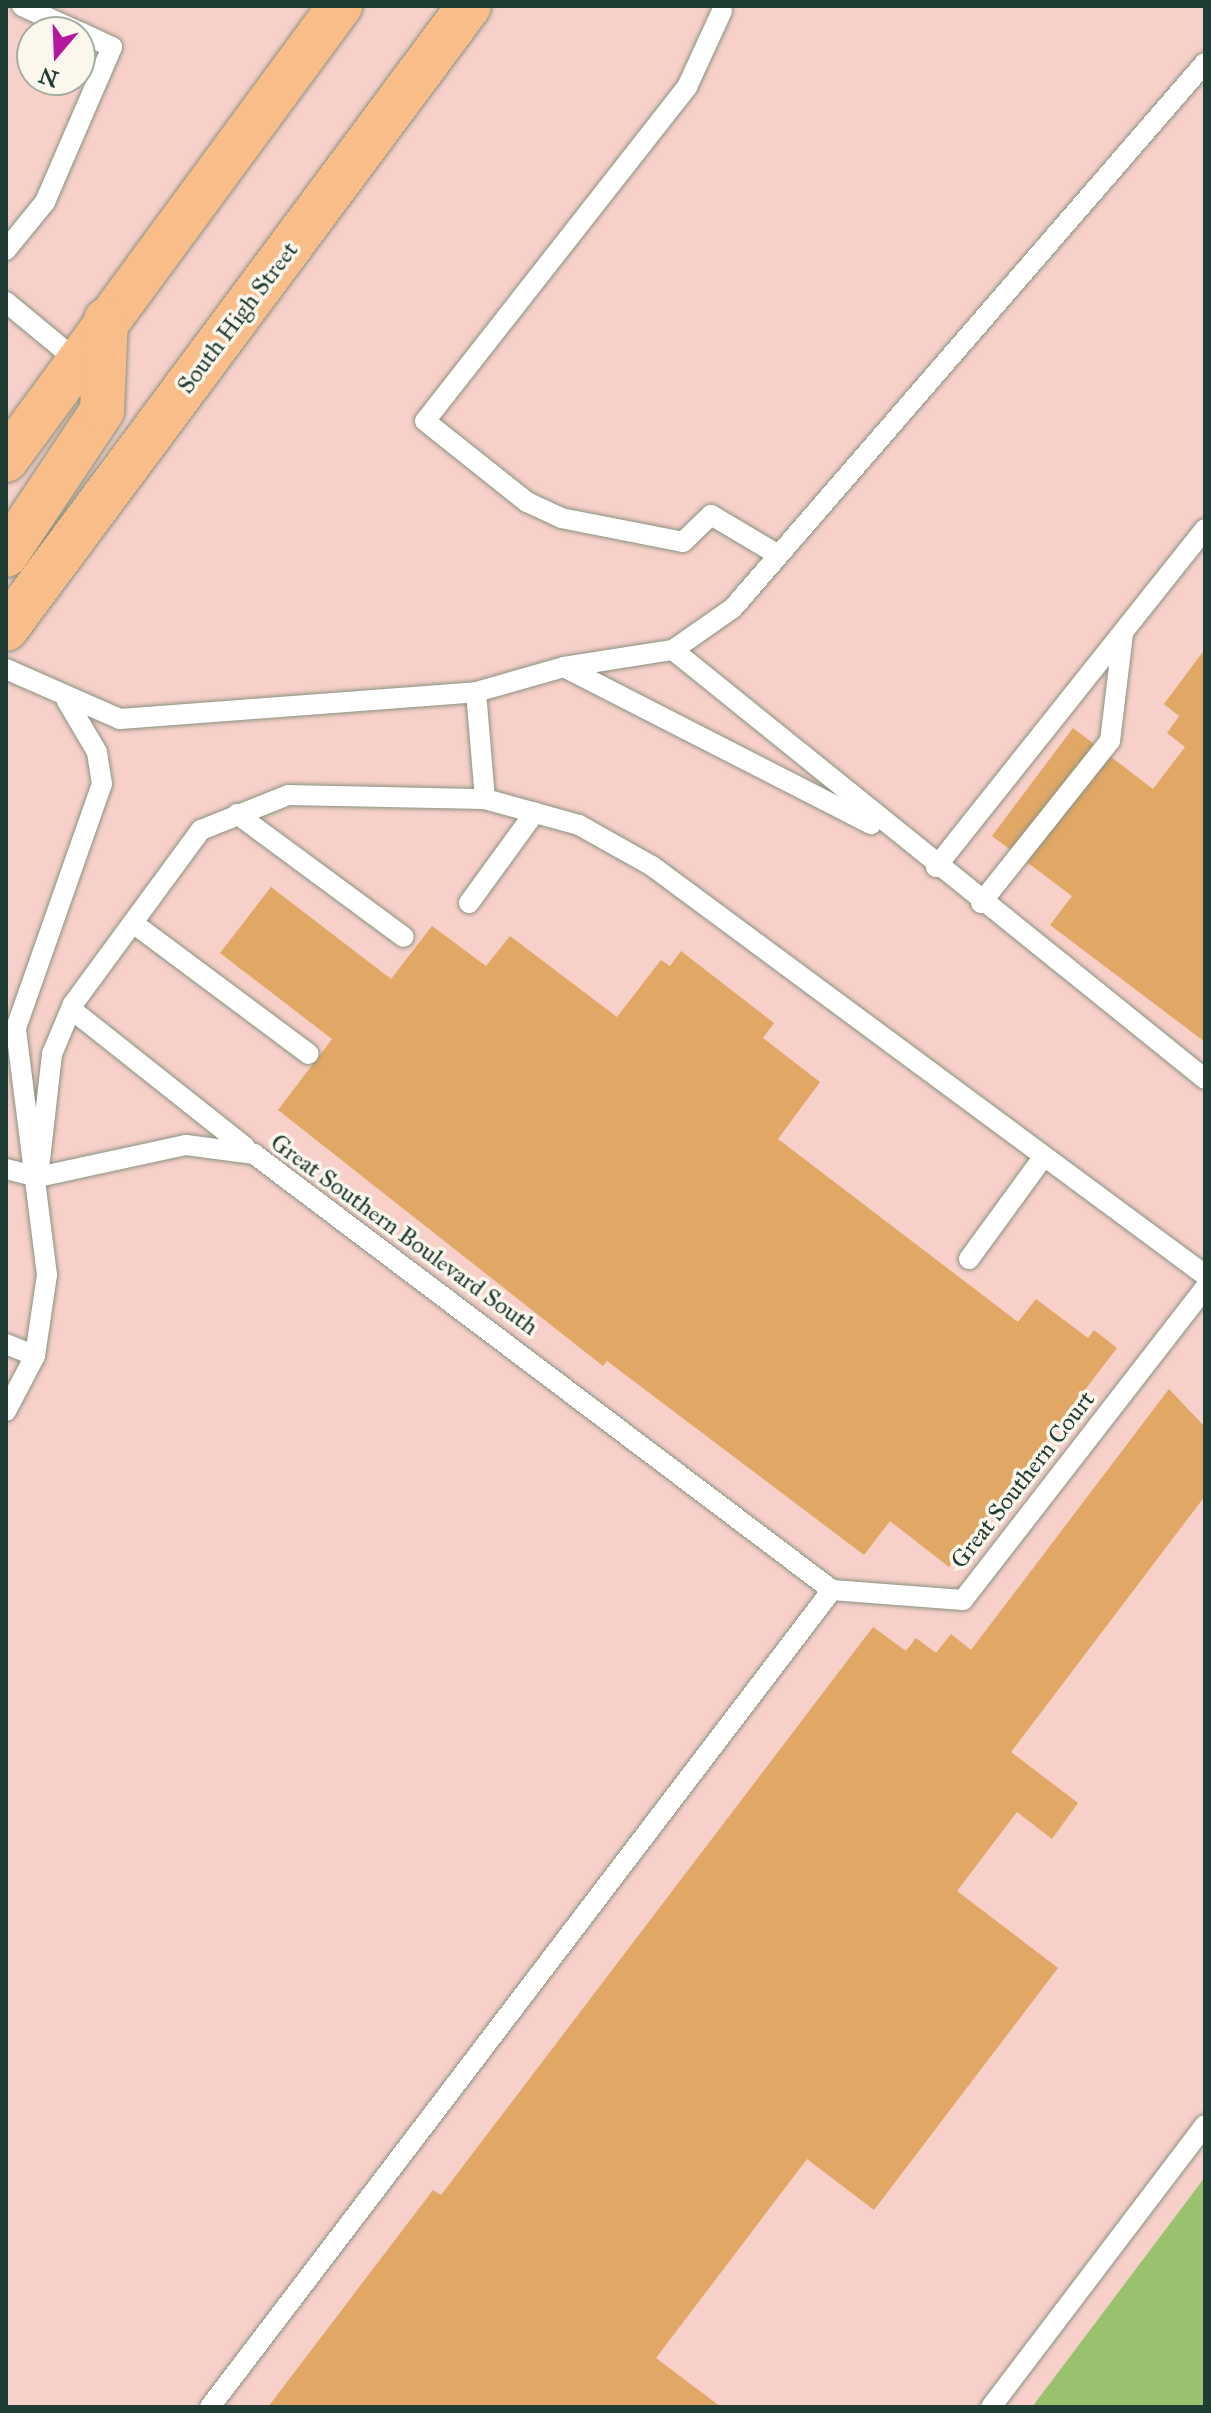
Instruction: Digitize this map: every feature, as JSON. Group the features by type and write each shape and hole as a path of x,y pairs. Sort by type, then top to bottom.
{"main road":[{"name":"South High Street","path":"6,629 469,6"},
{"path":"6,460 333,9"},
{"path":"6,555 102,411 106,320"}],"lane":[{"path":"22,6 44,16"},
{"path":"721,8 687,87 425,421 527,502 561,518 683,542 711,515 777,554"},
{"path":"96,40 112,47 96,84"},
{"path":"6,669 67,701 120,719 476,692 564,667 673,650 733,608 1205,63"},
{"path":"6,250 45,202 91,96"},
{"path":"6,302 76,360"},
{"path":"936,867 1205,529"},
{"path":"981,903 1110,741 1123,632"},
{"path":"673,650 896,836 1205,1079"},
{"path":"564,667 896,836"},
{"path":"476,692 485,799"},
{"path":"6,1411 35,1356 47,1275 38,1177 11,1027 102,784 97,752 67,701"},
{"path":"38,1177 52,1054 71,1009 201,830 288,795 485,799 579,825 652,866 1205,1275"},
{"path":"469,903 535,812"},
{"path":"237,814 404,937"},
{"path":"133,923 309,1054"},
{"path":"71,1009 254,1154"},
{"name":"Great Southern Boulevard South","path":"38,1177 186,1145 254,1154 832,1590"},
{"path":"969,1259 1044,1156"},
{"path":"6,1169 38,1177"},
{"name":"Great Southern Court","path":"832,1590 963,1600 1205,1288"},
{"path":"6,1344 35,1356"},
{"path":"210,2407 832,1590"},
{"path":"991,2407 1205,2125"}],"shaded area":[{"path":"6,6 1205,6 1205,2177 1032,2407 6,2407"}],"green space":[{"path":"1205,2177 1205,2407 1032,2407"}],"building":[{"path":"1205,649 1205,1042 1050,925 1072,896 992,836 1073,728 1153,789 1185,747 1167,733 1179,716 1164,704"},
{"path":"271,887 391,979 432,926 486,966 510,936 617,1017 661,960 670,966 681,951 774,1023 763,1038 820,1082 778,1139 1018,1322 1036,1299 1088,1338 1094,1330 1117,1348 949,1567 890,1521 864,1555 607,1361 603,1366 278,1110 332,1039 220,953"},
{"path":"1169,1389 1205,1427 1205,1496 1011,1752 1078,1803 1052,1839 1017,1812 957,1891 1058,1968 874,2210 807,2159 656,2358 721,2407 268,2407 433,2190 441,2195 873,1627 906,1651 916,1638 936,1653 951,1634 971,1650"}]}
